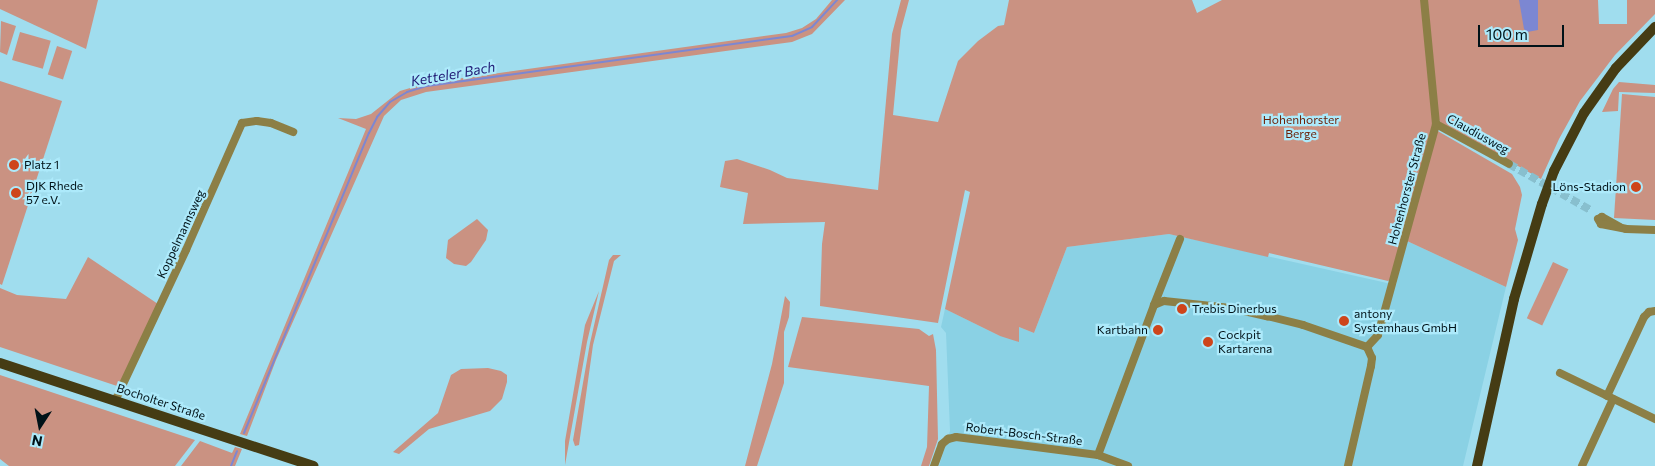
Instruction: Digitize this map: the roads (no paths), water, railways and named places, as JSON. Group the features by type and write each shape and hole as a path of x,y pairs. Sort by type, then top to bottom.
{"main road":[{"path":"1477,466 1514,299 1542,204 1554,171 1584,113 1616,68 1655,27"},
{"name":"Bocholter Straße","path":"0,363 314,466"}],"street":[{"name":"Hohenhorster Straße","path":"1366,347 1378,335 1436,124 1424,0"},
{"name":"Koppelmannsweg","path":"116,401 242,123 257,121 270,123 293,132"},
{"name":"Claudiusweg","path":"1436,124 1509,164"},
{"path":"1592,211 1602,217 1598,219 1601,224 1632,230 1655,230"},
{"name":"Robert-Bosch-Straße","path":"1098,455 1180,239"},
{"path":"1154,305 1164,301 1231,308 1304,325 1366,347 1372,358 1371,366 1348,466"},
{"path":"1582,466 1644,317 1649,312 1655,312"},
{"path":"1560,373 1655,418"},
{"name":"Robert-Bosch-Straße","path":"934,466 942,444 948,439 956,437 1098,455 1128,466"}],"water":[{"path":"1519,0 1538,0 1538,30 1527,32 1524,29"}],"waterway":[{"name":"Ketteler Bach","path":"244,433 369,133 377,117 390,102 407,92 427,86 792,36 812,27 837,0"},
{"name":"Ketteler Bach","path":"231,466 237,451"}],"tunnel":[{"path":"1509,164 1592,211"}],"place":[{"name":"Platz 1","path":"14,165"},
{"name":"Löns-Stadion","path":"1636,187"},
{"name":"DJK Rhede 57 e.V.","path":"16,193"},
{"name":"Trebis Dinerbus","path":"1182,309"},
{"name":"antony Systemhaus GmbH","path":"1344,321"},
{"name":"Kartbahn","path":"1158,330"},
{"name":"Cockpit Kartarena","path":"1208,342"}],"park label":[{"name":"Hohenhorster Berge","path":"1301,127"}]}
